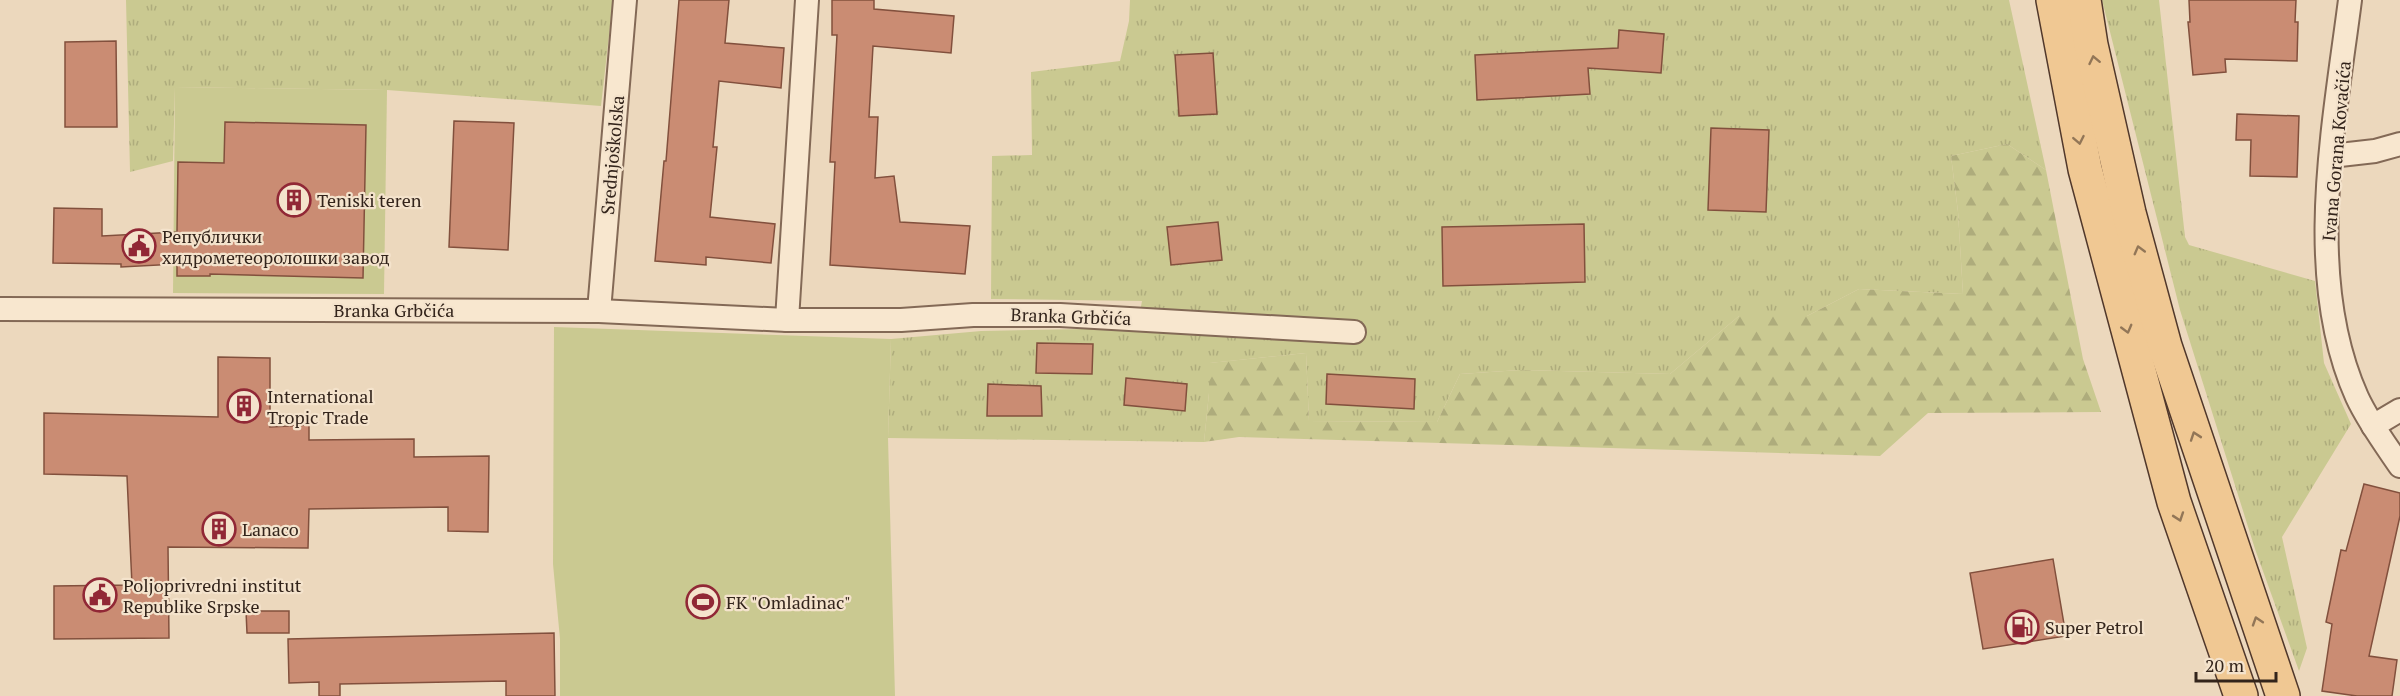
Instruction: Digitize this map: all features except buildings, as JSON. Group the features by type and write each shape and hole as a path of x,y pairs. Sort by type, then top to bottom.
{"main road":[{"path":"2054,0 2085,169 2174,502 2241,696"},
{"path":"2084,0 2091,45 2128,213 2165,346 2283,696"}],"street":[{"name":"Srednjoškolska","path":"599,310 625,0"},
{"path":"787,320 807,0"},
{"name":"Ivana Gorana Kovačića","path":"2350,0 2331,156 2327,213 2332,303 2338,340 2357,398 2400,466"},
{"path":"2331,156 2375,151 2400,144"},
{"name":"Branka Grbčića","path":"0,309 599,310 787,320 901,320 973,315 1060,315 1354,332"},
{"path":"2373,426 2400,410"}],"green space":[{"path":"126,0 613,0 601,106 387,90 175,87 173,161 130,172"},
{"path":"1130,0 2009,0 2046,170 2007,144 1951,156 1958,212 1963,294 1859,289 1807,316 1739,316 1670,374 1520,370 1460,374 1437,422 1309,421 1306,353 1210,363 1204,442 888,438 891,339 981,331 1137,328 1142,301 991,299 992,156 1032,155 1031,72 1120,61 1129,21"},
{"path":"2102,0 2159,0 2185,237 2189,245 2315,281 2324,363 2351,424 2282,537 2307,648 2299,671 2255,549 2180,310"},
{"path":"175,87 387,90 384,294 173,293"},
{"path":"2007,144 2046,170 2083,359 2101,412 1928,413 1880,456 1239,437 1204,442 1209,393 1209,363 1306,353 1309,421 1437,422 1460,374 1520,370 1670,374 1739,316 1807,316 1859,289 1963,294 1958,212 1951,156"},
{"path":"554,327 891,339 888,438 895,696 560,696 560,639 553,564"}],"place":[{"name":"Teniski teren","path":"294,200"},
{"name":"Републички хидрометеоролошки завод","path":"139,246"},
{"name":"International Tropic Trade","path":"244,406"},
{"name":"Lanaco","path":"219,529"},
{"name":"Poljoprivredni institut Republike Srpske","path":"100,595"},
{"name":"FK \"Omladinac\"","path":"703,602"},
{"name":"Super Petrol","path":"2022,627"}]}
